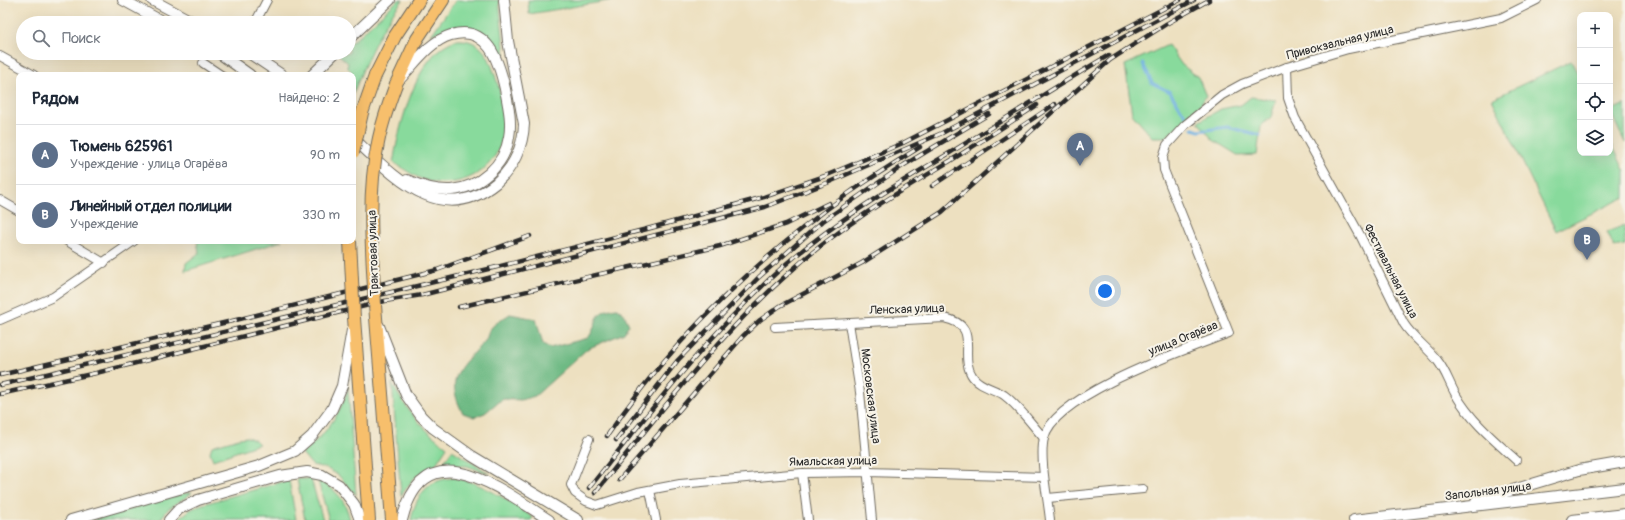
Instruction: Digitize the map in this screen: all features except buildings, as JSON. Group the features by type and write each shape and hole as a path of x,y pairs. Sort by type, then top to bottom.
{"main road":[{"path":"356,140 361,118 375,76 395,36 419,0"},
{"name":"Трактовая улица","path":"392,520 376,317 371,224 373,180 378,142 396,84 417,39 443,0"},
{"name":"Трактовая улица","path":"350,244 354,318 369,520"}],"street":[{"path":"123,0 152,16"},
{"path":"152,0 182,16"},
{"path":"259,16 267,0"},
{"path":"356,33 390,0"},
{"path":"356,141 396,175 425,196 448,202 465,199 483,191 502,178 513,163 521,143 524,124 508,41 504,0"},
{"name":"Привокзальная улица","path":"1167,145 1185,125 1222,95 1242,84 1287,67 1348,49 1501,18 1537,0"},
{"path":"396,84 438,40 456,33 474,36 488,45 496,59 508,107 510,128 507,146 498,164 483,178 465,187 450,190 437,190 419,185 396,175"},
{"path":"0,56 29,72"},
{"path":"229,60 246,72"},
{"path":"260,60 278,72"},
{"path":"315,72 328,60"},
{"path":"203,63 216,72"},
{"name":"Фестивальная улица","path":"1287,67 1288,98 1295,118 1360,235 1404,324 1410,333 1426,346 1446,372 1456,394 1472,419 1516,460"},
{"name":"улица Огарёва","path":"1044,438 1053,420 1082,398 1127,374 1228,333 1164,170 1163,157 1167,145"},
{"path":"0,200 16,209"},
{"path":"73,244 104,263"},
{"path":"0,320 53,297 130,244"},
{"path":"376,317 404,390 421,416 433,428 461,449 578,520"},
{"path":"71,520 272,462 295,451 312,436 326,420 340,392 354,318"},
{"name":"Ленская улица","path":"775,327 944,318 961,324 966,332 969,366 972,376 978,382 1003,394 1044,438"},
{"name":"Московская улица","path":"849,323 860,392 872,520"},
{"path":"1044,438 1044,477 1050,520"},
{"name":"Ямальская улица","path":"589,440 573,480 572,489 586,501 597,505 624,496 680,484 802,473 868,472 1044,477"},
{"path":"1448,509 1579,470 1625,462"},
{"path":"169,520 179,508 198,500 280,476 300,472 314,473 328,478 344,490 354,504 360,520"},
{"path":"402,520 408,500 418,485 432,476 450,472 464,473 484,480 549,520"},
{"path":"802,473 808,520"},
{"name":"Запольная улица","path":"1354,520 1625,488"},
{"path":"1048,498 1144,489"},
{"path":"650,490 656,520"},
{"path":"1572,520 1625,514"}],"green space":[{"path":"398,0 403,0 380,33 356,87 356,72 352,72 347,67 348,63 345,60 356,60 356,39"},
{"path":"456,0 499,0 505,55 502,55 489,37 481,31 472,28 453,27 431,35"},
{"path":"528,0 614,0 529,14"},
{"path":"457,40 476,44 483,50 489,59 498,83 502,101 504,127 502,141 497,153 489,164 480,172 456,182 442,183 428,181 415,176 393,162 401,126 413,89 432,57 443,46"},
{"path":"1168,45 1182,65 1198,77 1206,96 1200,106 1166,137 1152,137 1132,114 1125,65"},
{"path":"1571,61 1577,72 1577,156 1613,156 1613,146 1625,172 1625,197 1556,231 1492,99"},
{"path":"1251,97 1276,100 1271,117 1261,126 1257,155 1239,156 1213,140 1198,122 1221,109 1241,105"},
{"path":"1625,104 1625,143 1613,117 1613,110"},
{"path":"1625,225 1625,245 1614,247 1607,232"},
{"path":"198,244 272,244 185,271 186,263 199,253"},
{"path":"617,308 624,314 629,325 624,333 587,349 535,396 521,400 504,399 485,413 474,417 463,413 457,401 455,390 455,381 458,373 463,365 485,341 491,328 498,322 510,314 536,319 543,344 550,348 588,338 592,333 597,318 603,312"},
{"path":"392,383 409,411 430,434 447,447 434,467 423,471 413,479 401,496"},
{"path":"348,388 356,495 339,476 326,468 312,465 302,453 317,440 330,425 341,408"},
{"path":"247,437 255,440 259,444 213,460 210,452 212,446"},
{"path":"452,450 490,474 467,466 442,465"},
{"path":"454,478 465,480 485,488 533,517 531,520 411,520 416,503 430,485 437,481"},
{"path":"297,479 311,479 323,520 305,520"},
{"path":"289,480 296,520 177,520 190,510 200,505"},
{"path":"318,481 335,491 343,501 350,520 329,520"},
{"path":"186,493 192,493 168,509 160,520 91,520"}],"waterway":[{"path":"1143,64 1152,83 1170,92 1185,115"},
{"path":"1193,129 1199,131 1227,127 1260,135"}],"railway":[{"path":"0,385 497,267 647,229 764,197 825,176 903,143 1180,0"},
{"path":"0,394 96,373 385,301 422,295 765,207 827,183 942,133 1194,0"},
{"path":"619,480 743,336 760,320 780,306 862,263 942,212 1110,60 1166,24 1209,0"},
{"path":"589,488 683,372 732,316 786,264 805,248 865,205 1109,55"},
{"path":"932,186 1055,104"},
{"path":"595,493 688,378 713,350 764,296 809,255 868,212 1037,105"},
{"path":"616,440 678,360 759,277 823,221 904,165 989,114"},
{"path":"607,436 659,367 687,335 748,274 849,193 920,147"},
{"path":"459,307 720,246 786,224 829,203"},
{"path":"0,375 232,321 437,270 530,236"}],"place":[{"name":"Тюмень 625961","path":"1080,166"},
{"name":"Линейный отдел полиции","path":"1587,260"}]}
